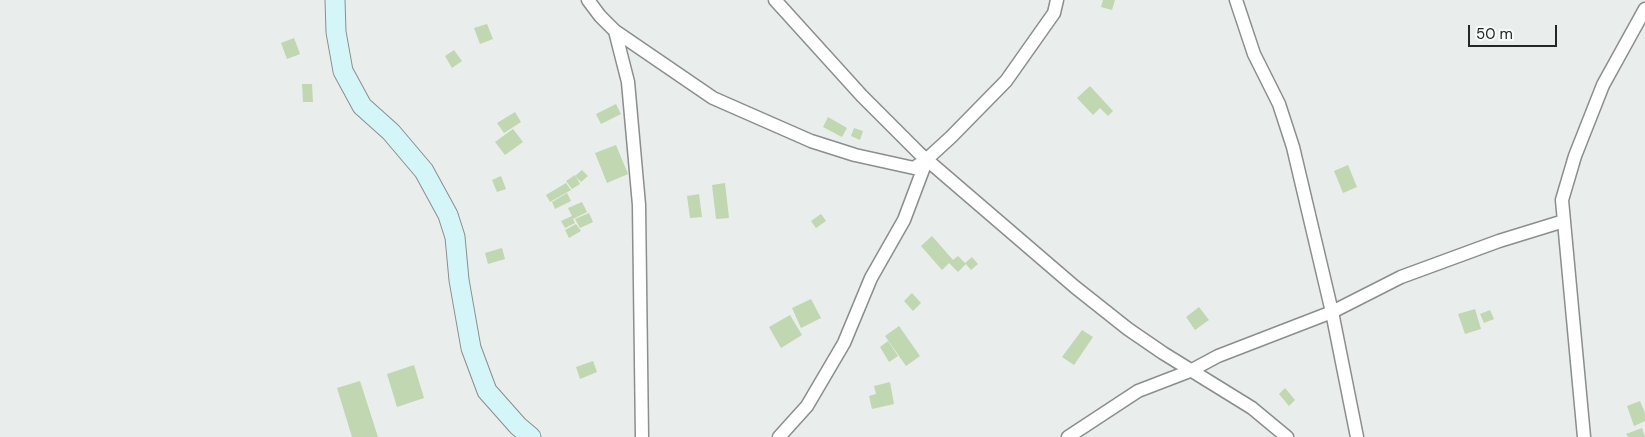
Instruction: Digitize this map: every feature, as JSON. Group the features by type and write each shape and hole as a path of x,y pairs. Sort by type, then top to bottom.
{"main road":[{"path":"335,0 336,32 343,72 362,106 391,132 424,171 448,214 455,237 459,280 471,348 487,391 518,426 531,437"}],"street":[{"path":"588,0 615,31 713,98 811,141 855,155 914,168 951,137 1006,81 1054,13 1057,0"},
{"path":"775,0 862,96 919,153 1075,287 1128,329 1190,371 1252,408 1286,437"},
{"path":"1236,0 1254,54 1279,104 1290,138 1332,312 1357,437"},
{"path":"1584,437 1562,200 1574,156 1603,86 1645,9"},
{"path":"615,31 628,82 639,205 642,437"},
{"path":"779,437 807,406 844,343 871,278 904,220 927,159"},
{"path":"1068,437 1138,391 1190,371 1218,356 1332,312 1401,277 1499,240 1564,221"}],"building":[{"path":"1103,0 1115,0 1112,10 1101,7"},
{"path":"487,24 493,39 480,44 474,28"},
{"path":"294,38 300,54 287,59 281,43"},
{"path":"454,50 462,61 452,68 445,56"},
{"path":"302,84 312,84 313,102 303,102"},
{"path":"1090,86 1113,111 1108,116 1100,108 1093,115 1077,98"},
{"path":"616,104 621,114 601,124 596,114"},
{"path":"515,112 521,122 504,133 497,123"},
{"path":"828,117 847,128 842,137 823,127"},
{"path":"854,128 863,131 860,140 851,136"},
{"path":"513,129 523,142 505,155 495,142"},
{"path":"616,145 628,174 607,183 595,153"},
{"path":"1348,165 1357,187 1343,193 1334,171"},
{"path":"582,170 588,176 581,182 575,176"},
{"path":"575,175 580,184 572,189 566,181"},
{"path":"501,176 506,189 497,192 492,180"},
{"path":"566,183 571,190 550,202 546,195"},
{"path":"725,183 729,218 716,219 712,185"},
{"path":"567,193 571,201 555,209 552,202"},
{"path":"699,194 702,217 690,218 687,196"},
{"path":"582,202 587,212 573,219 575,223 565,228 561,221 572,216 568,208"},
{"path":"589,213 593,222 580,228 575,219"},
{"path":"821,214 826,221 816,228 811,221"},
{"path":"576,224 581,231 569,238 565,230"},
{"path":"932,236 953,260 958,256 966,264 958,272 949,263 942,270 921,246"},
{"path":"502,248 505,259 488,264 485,253"},
{"path":"972,257 978,264 971,270 965,263"},
{"path":"912,293 921,303 913,311 904,301"},
{"path":"811,299 821,318 801,328 792,308"},
{"path":"1199,307 1209,320 1195,330 1186,317"},
{"path":"1475,309 1481,329 1465,334 1458,314"},
{"path":"1490,310 1494,319 1484,323 1480,314"},
{"path":"790,315 802,335 781,348 769,327"},
{"path":"899,326 920,356 906,366 885,336"},
{"path":"1082,330 1093,337 1074,365 1062,357"},
{"path":"888,341 898,356 889,362 880,347"},
{"path":"593,361 597,372 580,379 576,367"},
{"path":"414,365 424,398 397,407 387,374"},
{"path":"360,381 378,437 352,437 337,388"},
{"path":"890,382 894,404 872,409 869,396 876,394 874,386"},
{"path":"1285,388 1295,400 1289,406 1279,394"},
{"path":"1640,401 1645,413 1645,421 1634,426 1627,406"},
{"path":"1642,428 1645,437 1628,437 1626,434"}]}
